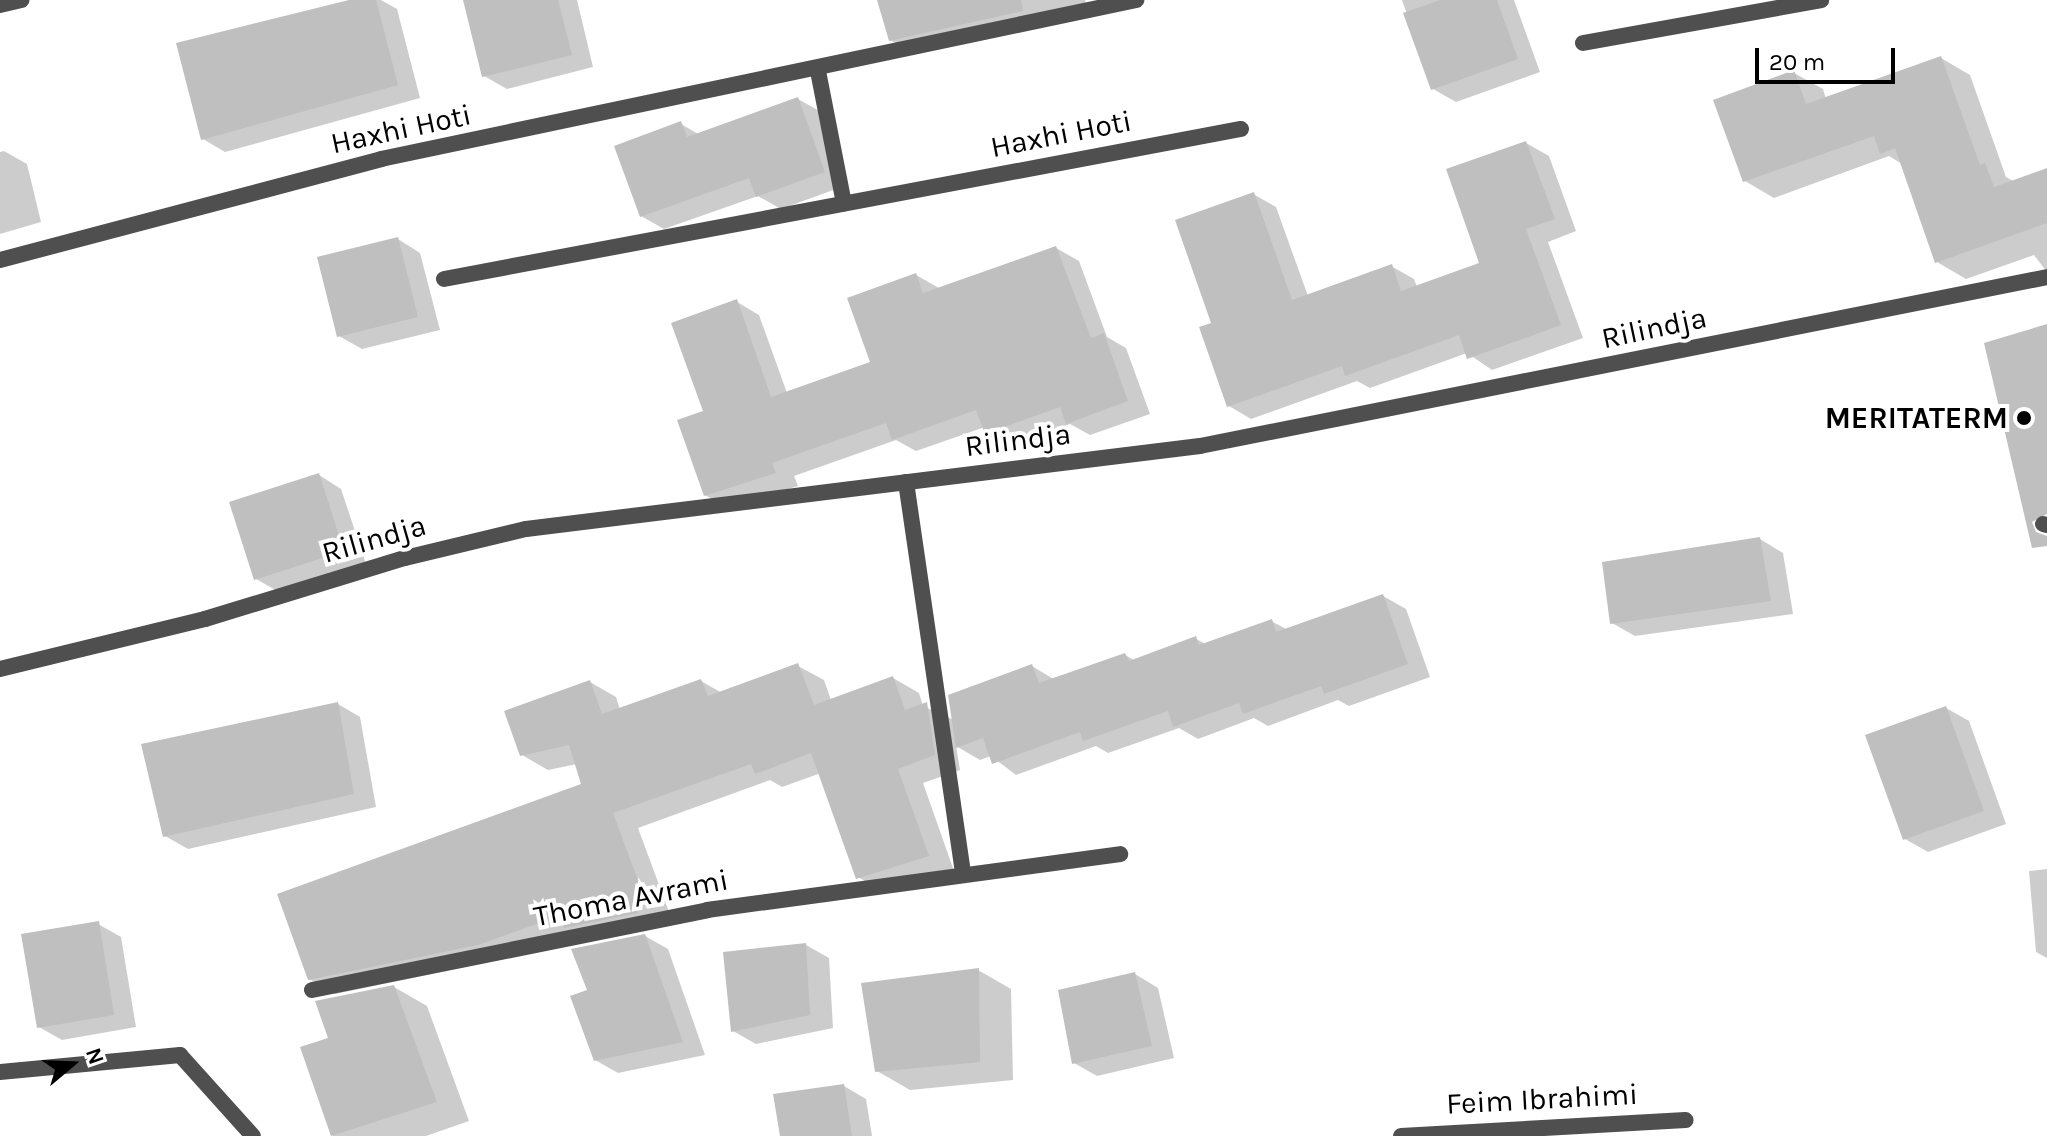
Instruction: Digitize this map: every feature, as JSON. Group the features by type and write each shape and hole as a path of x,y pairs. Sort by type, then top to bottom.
{"street":[{"path":"0,5 21,0"},
{"name":"Haxhi Hoti","path":"0,260 381,159 818,71 1136,0"},
{"path":"1583,43 1821,0"},
{"path":"818,71 844,203"},
{"name":"Haxhi Hoti","path":"444,279 1241,129"},
{"name":"Rilindja","path":"0,669 205,619 405,558 526,529 1200,446 2047,277"},
{"path":"906,482 963,873"},
{"name":"Thoma Avrami","path":"312,990 707,910 1120,854"},
{"path":"0,1072 180,1055 253,1136"},
{"name":"Feim Ibrahimi","path":"1401,1136 1686,1120"}],"building":[{"path":"349,0 376,0 398,85 201,140 176,43"},
{"path":"463,0 558,0 572,55 482,77"},
{"path":"877,0 1021,0 1023,11 889,41"},
{"path":"1440,0 1497,0 1518,59 1431,90 1403,13"},
{"path":"1941,56 1980,165 1985,163 1994,187 2047,168 2047,223 1935,263 1895,148 1880,154 1874,136 1743,182 1713,100 1794,70 1806,104"},
{"path":"798,97 825,172 756,197 749,178 640,217 614,146 681,121 687,137"},
{"path":"1526,141 1555,219 1526,229 1561,325 1467,359 1459,335 1345,376 1342,366 1227,407 1199,327 1211,323 1175,220 1254,192 1292,300 1392,264 1401,291 1479,263 1446,169"},
{"path":"398,237 418,317 337,337 317,257"},
{"path":"1056,246 1091,338 1104,333 1128,401 1066,424 1060,407 985,434 976,410 892,440 886,423 772,463 776,473 704,496 677,420 703,411 671,323 737,299 771,397 870,362 847,298 916,273 923,293"},
{"name":"MERITATERM","path":"2047,324 2047,514 2032,522 2036,532 2047,536 2047,546 2032,548 1984,343"},
{"path":"319,473 344,551 254,580 229,502"},
{"path":"1760,537 1771,601 1610,624 1602,562"},
{"path":"1383,594 1408,664 1324,694 1321,686 1243,714 1239,703 1173,727 1168,711 1083,741 1080,732 992,764 983,738 956,748 948,695 1032,664 1039,683 1125,653 1129,661 1196,636 1199,645 1272,619 1276,632"},
{"path":"798,663 814,705 893,676 905,710 927,702 935,755 898,769 929,856 856,879 811,753 755,774 751,764 613,813 646,902 635,906 638,913 564,928 559,916 478,945 308,980 277,894 581,784 569,745 520,756 504,711 590,680 602,714 701,679 708,696"},
{"path":"338,702 354,794 163,837 141,744"},
{"path":"1946,706 1984,811 1903,840 1865,735"},
{"path":"99,921 114,1015 37,1028 21,934"},
{"path":"645,934 683,1042 594,1061 570,996 587,990 571,949"},
{"path":"806,943 810,1015 731,1032 723,952"},
{"path":"979,968 980,1062 875,1072 861,983"},
{"path":"1135,972 1152,1046 1072,1064 1058,990"},
{"path":"394,985 437,1102 331,1136 300,1047 328,1038 315,1001"},
{"path":"844,1084 852,1136 780,1136 773,1094"}],"place":[{"name":"MERITATERM","path":"2024,418"}]}
